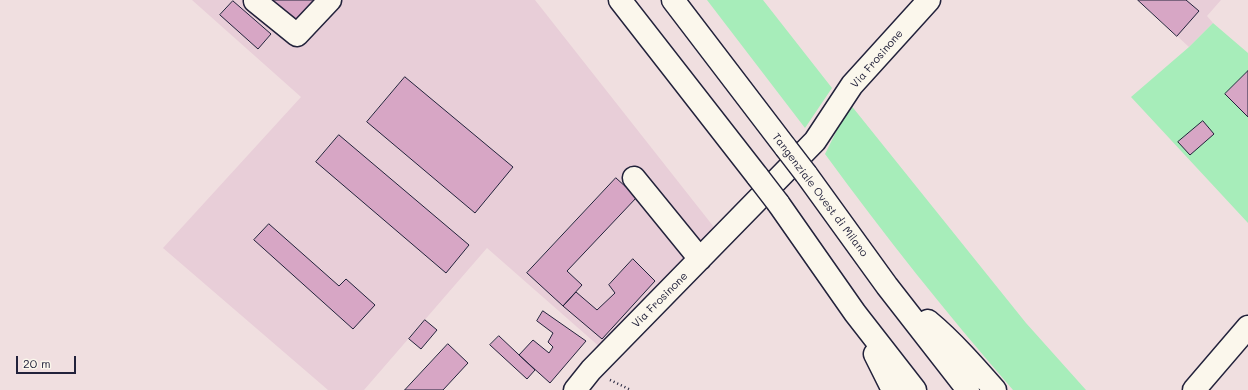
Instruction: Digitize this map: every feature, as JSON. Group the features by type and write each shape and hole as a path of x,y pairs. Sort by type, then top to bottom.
{"main road":[{"path":"255,1 297,35 330,0"},
{"path":"620,0 778,203 856,313 915,390"},
{"name":"Tangenziale Ovest di Milano","path":"673,0 806,174 887,286 968,390"},
{"name":"Via Frosinone","path":"575,390 591,370 815,141 852,86 929,0"},
{"path":"634,178 700,258"},
{"path":"887,286 938,329 974,365 995,390"},
{"path":"856,313 893,390"},
{"path":"1194,390 1248,327"}],"shaded area":[{"path":"192,0 535,0 717,231 601,348 487,248 364,390 328,390 163,248 301,97"},
{"path":"1138,0 1221,0 1207,16 1213,23 1189,47"}],"green space":[{"path":"707,0 763,0 832,88 805,128"},
{"path":"1213,23 1248,53 1248,71 1225,94 1248,117 1248,223 1131,97 1189,47"},
{"path":"850,104 1026,323 1086,390 1013,390 916,274 825,154"}],"building":[{"path":"268,0 316,0 293,24"},
{"path":"1138,0 1186,0 1199,11 1177,36"},
{"path":"233,1 271,34 258,49 220,15"},
{"path":"1248,71 1248,117 1225,94"},
{"path":"405,77 513,167 475,213 367,122"},
{"path":"1203,121 1214,134 1190,155 1178,142"},
{"path":"339,135 469,245 446,273 316,162"},
{"path":"616,178 637,197 567,271 582,285 563,306 527,273"},
{"path":"269,224 339,286 346,279 375,305 353,329 254,240"},
{"path":"633,259 655,281 602,339 563,306 576,292 597,310 615,293 609,285"},
{"path":"543,311 586,341 550,383 519,355 533,340 549,353 553,347 548,342 553,333 537,321"},
{"path":"425,320 437,330 421,349 409,339"},
{"path":"499,336 535,370 527,379 490,345"},
{"path":"448,344 468,363 443,390 405,390"}]}
